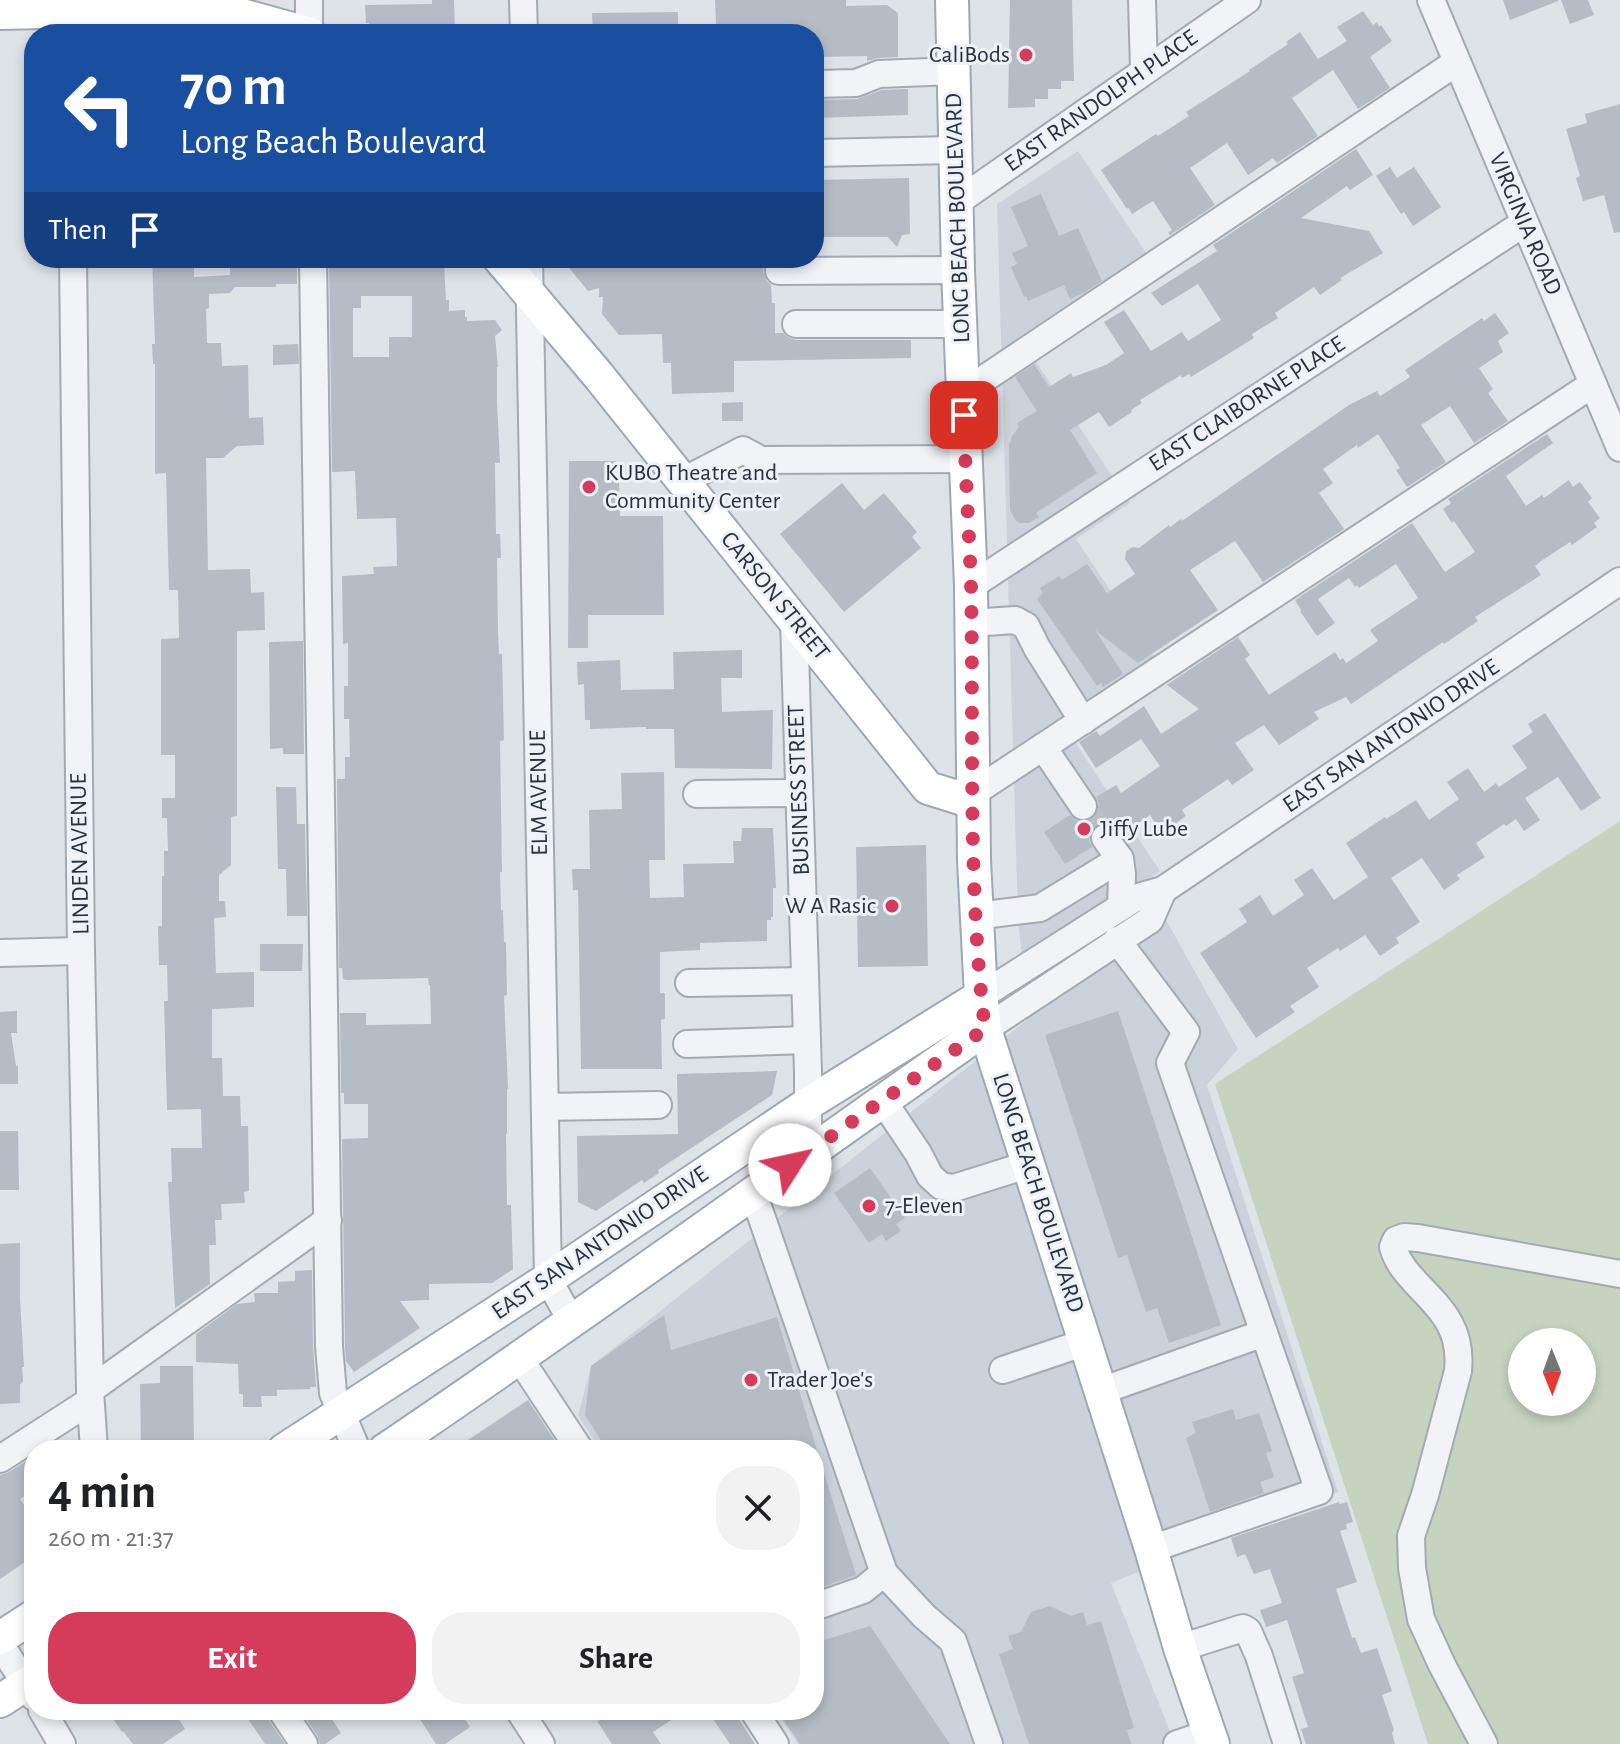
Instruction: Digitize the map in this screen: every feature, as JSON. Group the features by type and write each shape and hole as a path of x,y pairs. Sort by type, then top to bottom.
{"main road":[{"name":"LONG BEACH BOULEVARD","path":"952,0 958,270 971,586 976,916 985,1029 1211,1738"},
{"path":"0,13 70,15 220,9 274,24"},
{"name":"CARSON STREET","path":"507,268 598,375 928,788 973,797"},
{"name":"EAST SAN ANTONIO DRIVE","path":"299,1440 548,1279 809,1103 981,996"},
{"name":"EAST SAN ANTONIO DRIVE","path":"400,1440 520,1359 985,1029"},
{"path":"0,1641 24,1623"}],"street":[{"path":"309,0 310,24"},
{"path":"523,0 524,24"},
{"path":"1142,0 1144,70"},
{"name":"EAST RANDOLPH PLACE","path":"957,202 1247,0"},
{"name":"VIRGINIA ROAD","path":"1431,0 1620,448"},
{"path":"963,393 1457,62"},
{"path":"824,84 856,83 879,74 954,71"},
{"path":"824,153 955,150"},
{"name":"EAST CLAIBORNE PLACE","path":"971,586 1524,223"},
{"name":"LINDEN AVENUE","path":"73,268 81,951 93,1440"},
{"path":"313,268 329,1346 333,1393 353,1440"},
{"name":"ELM AVENUE","path":"529,268 548,1279 572,1322"},
{"path":"779,268 779,271 958,270"},
{"path":"796,324 960,324"},
{"path":"973,797 1043,747 1593,384"},
{"path":"683,481 743,450 761,460 965,459"},
{"name":"EAST SAN ANTONIO DRIVE","path":"981,996 1135,898 1163,890 1620,581"},
{"name":"BUSINESS STREET","path":"794,620 808,1152"},
{"path":"971,623 1015,620 1026,626 1083,721"},
{"path":"1043,747 1083,806"},
{"path":"697,794 799,793"},
{"path":"976,916 1040,908 1112,848 1122,874 1121,907"},
{"name":"EAST SAN ANTONIO DRIVE","path":"985,1029 1150,920 1163,890"},
{"path":"1117,940 1186,1032 1170,1063 1319,1491 1151,1549"},
{"path":"0,953 81,951"},
{"path":"689,983 805,981"},
{"path":"687,1044 807,1040"},
{"path":"883,1101 930,1176 941,1186 954,1188 1030,1164"},
{"path":"545,1107 658,1105"},
{"path":"753,1192 884,1573 924,1616 953,1641 989,1744"},
{"path":"27,1440 328,1220"},
{"path":"1484,1744 1421,1619 1412,1568 1411,1536 1425,1495 1460,1353 1454,1329 1440,1308 1403,1269 1393,1247 1396,1240 1404,1237 1418,1238 1620,1274"},
{"path":"1101,1391 1264,1333"},
{"path":"1003,1370 1086,1342"},
{"path":"520,1359 573,1440"},
{"path":"0,1459 24,1442"},
{"path":"824,1604 863,1590 884,1573"},
{"path":"1180,1648 1243,1628 1248,1631 1287,1744"},
{"path":"0,1641 24,1688"},
{"path":"45,1720 62,1744"},
{"path":"288,1720 304,1744"},
{"path":"525,1720 541,1744"},
{"path":"759,1720 775,1744"},
{"path":"1177,1744 1211,1738"}],"shaded area":[{"path":"1078,151 1157,269 1030,353 1130,503 1076,539 1167,676 1073,739 1160,871 1145,882 1238,1049 1207,1085 1338,1492 1111,1583 1175,1744 798,1744 782,1720 824,1720 824,1440 594,1440 578,1416 591,1366 1028,1019 1018,918 997,204"}],"green space":[{"path":"1620,821 1620,1744 1428,1744 1215,1084"}],"building":[{"path":"432,0 454,0 455,24 366,23 365,5 432,4"},
{"path":"715,0 846,0 846,6 887,5 898,13 898,57 867,61 867,56 824,57 824,24 716,24"},
{"path":"1010,0 1072,0 1074,81 1061,81 1061,89 1048,89 1048,99 1035,99 1035,107 1008,108"},
{"path":"1503,0 1558,0 1558,1 1510,20"},
{"path":"1561,0 1588,0 1594,15 1570,24"},
{"path":"1363,11 1373,25 1377,22 1379,27 1381,25 1392,41 1370,57 1390,88 1358,109 1333,70 1292,98 1318,136 1277,163 1273,158 1248,175 1227,143 1190,168 1215,205 1170,235 1168,233 1172,230 1153,201 1132,214 1127,209 1101,170 1189,116 1186,112 1250,71 1300,32 1318,59 1347,41 1337,27"},
{"path":"678,12 678,24 593,24 592,13"},
{"path":"908,89 908,115 824,118 824,100 857,99 882,90"},
{"path":"1620,104 1620,232 1614,233 1604,195 1583,201 1576,178 1580,176 1566,129 1587,123 1585,114"},
{"path":"1356,149 1373,175 1350,190 1347,186 1301,218 1369,231 1383,253 1340,278 1342,280 1320,295 1314,287 1275,313 1278,318 1252,334 1254,338 1191,377 1189,374 1182,378 1181,375 1140,400 1142,403 1132,412 1109,427 1099,412 1070,430 1097,473 1036,513 1039,517 1029,523 1016,521 1010,510 1009,445 1019,427 1017,423 1037,411 1015,377 1034,364 1049,387 1071,373 1073,377 1106,365 1124,353 1104,322 1124,310 1151,351 1182,332 1188,341 1221,320 1198,284 1162,306 1151,293 1217,251 1213,245"},
{"path":"1390,167 1397,178 1414,167 1441,207 1413,226 1404,212 1401,214 1376,176"},
{"path":"909,178 910,234 902,235 897,247 888,237 824,237 824,180"},
{"path":"1041,194 1059,236 1078,228 1102,281 1070,299 1064,285 1028,301 1011,267 1017,264 1012,253 1028,246 1011,207"},
{"path":"152,268 194,268 194,277 230,275 230,268 297,268 297,284 235,287 230,293 209,294 209,308 206,309 207,343 221,343 222,366 248,365 249,418 263,417 264,445 237,446 223,458 206,458 208,570 250,569 251,593 264,592 265,630 237,631 237,816 231,817 231,865 219,875 219,901 225,901 226,917 214,918 216,973 254,972 254,1007 212,1009 212,1058 222,1058 223,1096 240,1096 241,1126 248,1126 249,1191 244,1192 245,1203 221,1204 222,1220 215,1220 216,1245 209,1245 210,1284 175,1308 168,1182 172,1182 171,1148 202,1148 201,1109 167,1110 164,1001 168,1001 167,965 159,965 158,926 162,926 164,851 168,851 167,818 162,818 162,798 175,798 175,755 161,755 161,639 179,638 178,590 169,590 166,473 155,474 155,364 152,344 155,344"},
{"path":"329,268 444,268 449,311 465,310 467,321 495,320 502,330 495,336 500,463 495,465 496,534 500,534 501,558 497,558 498,633 499,654 502,654 504,740 500,741 500,872 506,942 507,1205 511,1205 513,1269 492,1283 429,1284 429,1300 400,1301 420,1328 354,1372 346,1361 345,1345 342,1139 368,1138 368,1104 344,1104 344,1093 341,1093 340,1013 366,1013 366,1025 431,1024 428,978 346,980 343,979 342,968 339,968 337,779 345,779 345,757 350,757 349,719 344,719 348,643 343,644 342,576 374,574 373,567 397,566 396,518 357,519 355,471 332,472","holes":["361,296 412,296 412,337 389,337 389,357 353,357 353,308 361,308"]},
{"path":"569,268 763,268 771,285 772,303 775,303 775,333 783,333 796,340 911,340 911,358 734,361 734,392 672,394 671,363 663,363 662,334 619,335 602,314 603,297 599,297 599,288 588,291"},
{"path":"1495,313 1509,333 1498,341 1503,352 1479,368 1493,389 1488,393 1508,421 1474,443 1450,406 1421,425 1446,462 1407,487 1396,470 1400,468 1378,434 1358,448 1357,445 1323,469 1333,483 1319,493 1344,529 1263,582 1235,541 1190,570 1218,610 1138,663 1095,630 1123,674 1103,687 1101,683 1097,686 1037,599 1043,593 1040,588 1059,576 1062,580 1087,564 1107,593 1135,574 1125,559 1126,551 1139,548 1169,525 1182,521 1349,405 1377,391 1380,396 1410,377 1405,370 1482,318 1484,321"},
{"path":"298,344 299,364 273,365 273,345"},
{"path":"743,402 743,421 722,421 722,403"},
{"path":"1547,434 1553,443 1506,476 1526,506 1542,495 1544,498 1569,480 1573,487 1580,482 1592,498 1588,502 1600,518 1594,523 1597,527 1572,545 1570,542 1541,561 1535,566 1541,575 1475,617 1478,621 1351,704 1346,697 1314,712 1319,719 1279,745 1264,725 1235,743 1254,770 1232,785 1228,779 1182,810 1186,816 1162,833 1150,815 1134,826 1131,821 1118,829 1111,823 1103,822 1090,832 1092,847 1065,864 1044,832 1070,815 1077,821 1091,820 1098,812 1096,797 1116,785 1121,793 1160,766 1141,739 1096,768 1079,742 1096,731 1100,736 1144,706 1161,734 1199,709 1167,685 1238,637 1250,655 1245,659 1269,695 1335,652 1346,663 1378,641 1370,630 1418,598 1396,564 1359,588 1349,578 1318,599 1335,623 1317,636 1295,600 1412,523 1445,572 1475,552 1443,509 1451,503 1448,499"},
{"path":"569,461 616,461 620,516 663,516 664,615 588,615 588,648 568,648"},
{"path":"842,483 864,510 884,493 917,532 912,537 921,548 844,612 780,534"},
{"path":"303,641 304,754 283,754 283,748 270,749 269,642"},
{"path":"742,650 742,678 721,678 722,712 773,710 772,769 675,768 674,729 590,729 590,720 585,720 584,684 578,685 577,662 620,660 621,690 674,689 673,652"},
{"path":"1545,713 1601,798 1581,811 1558,777 1525,798 1540,820 1524,831 1516,819 1476,843 1485,857 1457,875 1460,879 1444,890 1422,858 1391,878 1420,922 1396,938 1399,943 1380,956 1365,935 1307,968 1319,987 1290,1006 1295,1012 1256,1038 1200,953 1247,922 1239,909 1260,895 1273,916 1304,895 1294,880 1312,868 1334,900 1368,877 1346,843 1416,800 1429,820 1459,799 1447,782 1468,768 1484,792 1496,783 1499,787 1527,768 1512,746 1533,732 1528,724"},
{"path":"664,772 665,860 649,860 650,898 684,897 683,864 734,863 733,841 741,841 742,828 773,828 776,888 773,888 773,917 767,920 767,941 700,943 700,950 660,952 660,993 665,993 665,1019 661,1020 662,1069 581,1069 578,890 573,890 572,869 590,869 589,810 622,809 621,773"},
{"path":"276,787 296,787 297,824 305,824 307,916 287,916 286,869 278,869"},
{"name":"W A Rasic","path":"926,845 928,966 858,967 856,847"},
{"path":"260,944 303,944 302,971 260,971"},
{"path":"17,1011 17,1033 11,1033 18,1066 18,1084 0,1084 0,1012"},
{"path":"1118,1011 1221,1325 1169,1343 1157,1308 1146,1312 1127,1255 1118,1258 1045,1035"},
{"path":"777,1071 772,1095 658,1170 659,1173 644,1183 642,1180 596,1211 578,1202 577,1136 678,1134 677,1074"},
{"path":"0,1131 18,1131 19,1190 0,1190"},
{"name":"7-Eleven","path":"870,1168 905,1218 896,1224 901,1231 886,1241 882,1234 869,1243 834,1193"},
{"path":"20,1243 23,1381 20,1385 20,1403 0,1404 0,1244"},
{"path":"312,1270 316,1387 277,1390 277,1396 261,1396 262,1407 243,1407 243,1394 239,1394 238,1364 196,1362 196,1334 237,1304 255,1302 254,1293 278,1293 278,1282 295,1281 295,1271"},
{"path":"664,1315 671,1350 777,1317 814,1440 601,1440 585,1415 591,1366"},
{"path":"160,1366 193,1366 194,1440 141,1440 140,1384 160,1383"},
{"path":"528,1400 554,1440 468,1440"},
{"path":"1233,1409 1236,1420 1259,1413 1272,1451 1266,1453 1274,1477 1260,1482 1264,1493 1210,1512 1186,1438 1196,1433 1192,1422"},
{"path":"24,1462 24,1496 20,1499 24,1505 24,1563 0,1579 0,1475"},
{"path":"824,1473 856,1575 824,1586"},
{"path":"1347,1502 1353,1522 1340,1531 1357,1582 1336,1589 1352,1638 1355,1637 1361,1653 1377,1648 1392,1691 1382,1695 1394,1730 1395,1744 1306,1744 1301,1729 1308,1727 1292,1677 1304,1673 1287,1620 1266,1627 1260,1610 1282,1603 1270,1569 1254,1574 1245,1554 1237,1557 1231,1538"},
{"path":"1050,1606 1071,1616 1083,1612 1087,1625 1101,1621 1134,1728 1127,1730 1131,1744 1029,1744 999,1654 1013,1649 1008,1636 1021,1632 1031,1612"},
{"path":"870,1626 950,1744 800,1744 784,1720 824,1720 824,1640"},
{"path":"114,1720 179,1720 185,1729 163,1744 133,1744"},
{"path":"249,1720 269,1720 285,1744 265,1744"},
{"path":"307,1720 333,1720 341,1733 325,1744 320,1744"},
{"path":"420,1720 465,1720 470,1727 445,1744 436,1744"},
{"path":"671,1720 653,1732 661,1744 612,1744 597,1721"},
{"path":"714,1720 739,1720 755,1744 730,1744"}],"tunnel":[{"path":"1083,806 1105,838"}],"place":[{"name":"CaliBods","path":"1026,55"},
{"name":"KUBO Theatre and Community Center","path":"589,487"},
{"name":"Jiffy Lube","path":"1084,829"},
{"name":"W A Rasic","path":"892,906"},
{"name":"7-Eleven","path":"869,1206"},
{"name":"Trader Joe's","path":"751,1380"}],"route":[{"path":"790,1165 985,1029 974,860 971,586 964,415"}]}
